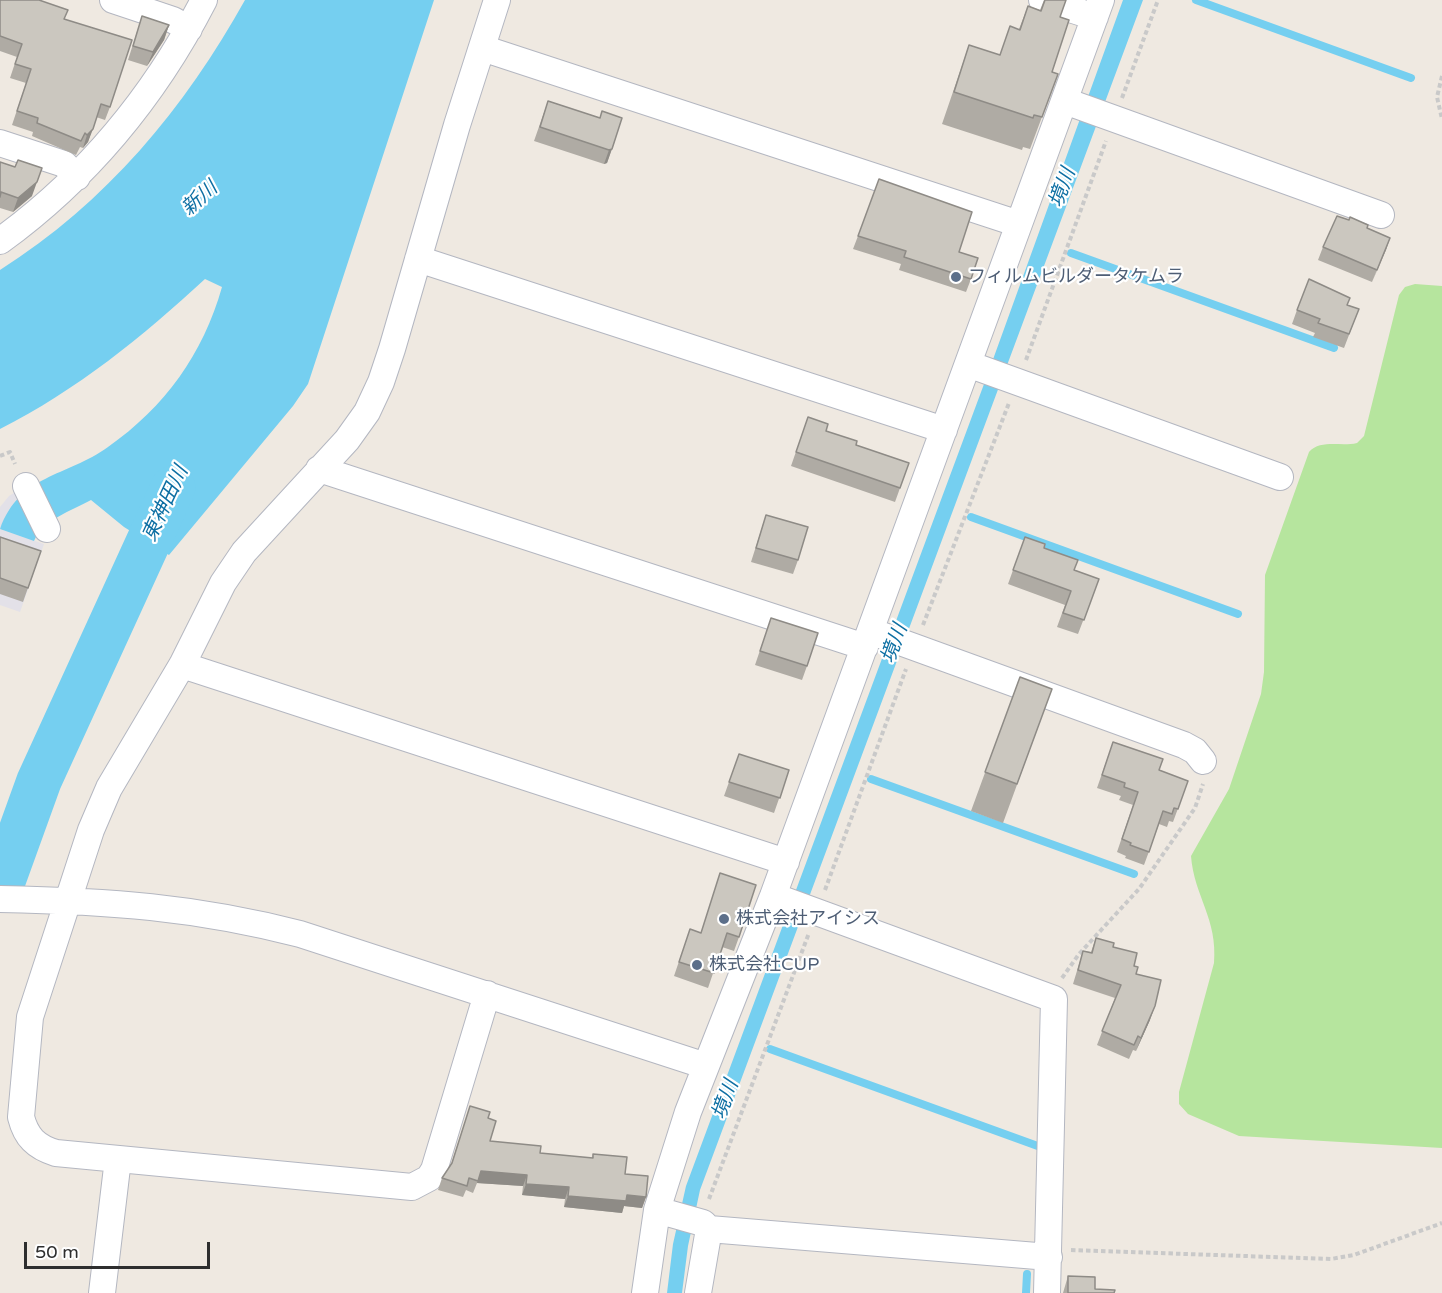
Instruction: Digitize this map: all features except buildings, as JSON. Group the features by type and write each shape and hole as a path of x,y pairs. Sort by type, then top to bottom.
{"street":[{"path":"113,0 173,20 189,29"},
{"path":"0,241 77,177 132,116 168,64 204,0"},
{"path":"487,994 434,1170 421,1184 402,1186 56,1153 43,1149 25,1130 21,1117 30,1017 59,900 109,788 182,665 223,583 239,559 347,440 367,412 381,382 497,0"},
{"path":"645,1293 688,1112 779,898 786,862 872,638 944,430 975,366 1019,224 1071,103 1098,9 1042,0"},
{"path":"482,48 1019,224"},
{"path":"1071,103 1381,215"},
{"path":"0,143 64,164 77,177"},
{"path":"418,259 944,430"},
{"path":"975,366 1280,477"},
{"path":"320,469 872,638 913,646 1184,745 1195,750 1203,760"},
{"path":"26,486 47,529"},
{"path":"182,665 786,862"},
{"path":"779,898 1054,999 1047,1293"},
{"path":"0,899 147,904 262,924 487,994 706,1066"},
{"path":"102,1293 118,1159"},
{"path":"664,1212 704,1224 1049,1253"},
{"path":"698,1293 704,1224"}],"path":[{"path":"704,1224 712,1188 814,911 1110,117 1158,0"},
{"path":"1442,76 1437,97 1442,119"},
{"path":"1054,999 1062,980 1079,954 1139,889 1195,808 1204,777 1203,760"},
{"path":"1049,1253 1331,1259 1354,1255 1442,1223"}],"shaded area":[{"path":"20,489 22,494 0,529 0,507 9,496"},
{"path":"0,529 44,544 20,612 0,605"}],"green space":[{"path":"1415,284 1442,286 1442,1148 1239,1136 1188,1114 1179,1104 1179,1092 1214,963 1213,933 1196,883 1191,856 1229,789 1261,694 1264,672 1265,575 1309,452 1325,444 1357,443 1364,436 1399,295 1405,287"}],"water":[{"name":"新川","path":"245,0 434,0 308,384 293,406 169,555 124,527 91,500 51,521 38,533 34,541 0,529 19,497 46,479 108,447 147,415 193,357 222,287 205,279 108,361 56,397 0,429 0,270 75,215 140,150 196,78 222,40"},
{"name":"境川","path":"1123,0 1143,0 700,1190 688,1246 682,1293 667,1293 673,1244 686,1186 987,376"}],"waterway":[{"path":"1196,0 1411,78"},
{"path":"1071,253 1334,348"},
{"name":"東神田川","path":"0,889 39,781 173,488"},
{"path":"971,517 1238,614"},
{"path":"871,779 1134,874"},
{"path":"770,1049 1046,1149"},
{"path":"1026,1293 1027,1274"}],"place":[{"name":"フィルムビルダータケムラ","path":"956,277"},
{"name":"株式会社アイシス","path":"724,919"},
{"name":"株式会社CUP","path":"697,965"}]}
